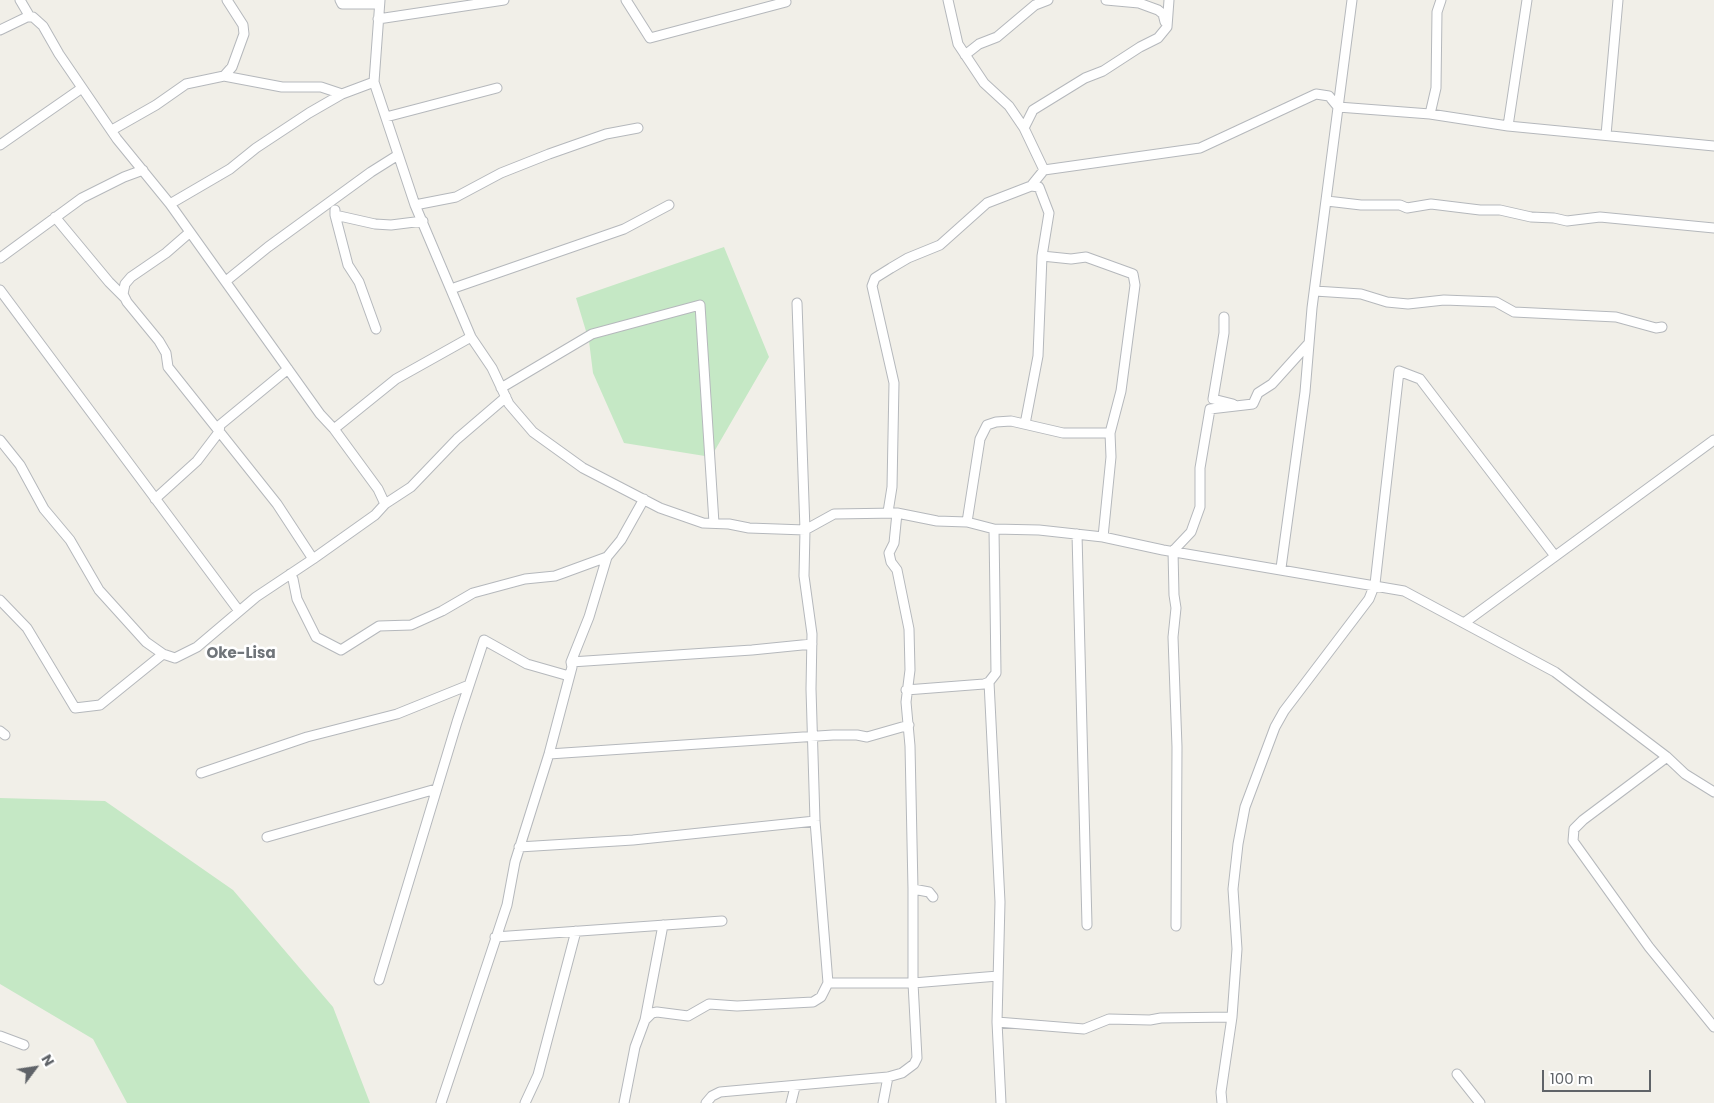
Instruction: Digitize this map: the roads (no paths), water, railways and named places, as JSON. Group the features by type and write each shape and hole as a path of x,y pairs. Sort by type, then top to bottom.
{"street":[{"path":"20,0 30,17 43,26 82,88 112,130 170,204 320,414 378,490 385,504"},
{"path":"224,76 232,67 244,34 243,25 227,0"},
{"path":"340,0 342,4 380,2 374,82 416,205 471,337 492,368 503,392 533,432 583,468 660,508 703,523 750,528 805,530 834,514 893,512 936,521 967,522 994,529 1039,530 1102,537 1174,552 1282,568 1375,584 1404,591 1555,672 1667,757 1685,774 1714,792"},
{"path":"378,19 504,0"},
{"path":"626,0 650,38 786,2"},
{"path":"948,0 958,44 984,83 1009,106 1024,128 1044,170"},
{"path":"965,55 979,44 997,37 1035,5 1048,0"},
{"path":"1106,0 1139,3 1158,10 1163,14 1167,27"},
{"path":"1024,128 1034,110 1085,78 1103,71 1140,47 1158,38 1167,27 1169,0"},
{"path":"1282,568 1352,0"},
{"path":"1430,114 1436,88 1437,12 1441,0"},
{"path":"1508,126 1527,0"},
{"path":"1606,135 1618,0"},
{"path":"0,30 30,17"},
{"path":"112,130 156,105 186,84 224,76 282,87 321,87 342,94"},
{"path":"170,204 191,190 207,184 264,143 342,94 374,82"},
{"path":"0,145 82,88"},
{"path":"386,117 497,88"},
{"path":"1031,186 1044,170 1200,148 1316,94 1329,96 1338,107 1430,114 1508,126 1714,146"},
{"path":"416,205 456,196 501,173 606,134 638,128"},
{"path":"226,281 268,247 371,172 398,155"},
{"path":"0,258 55,216 108,184 143,170"},
{"path":"706,1103 712,1096 720,1092 888,1077 908,1069 917,1058 913,983 909,725 906,690 910,670 909,629 897,570 891,562 890,553 898,522 893,512 892,487 894,383 872,286 875,278 891,268 908,258 940,245 987,203 1031,186 1039,187 1050,213 1042,256 1040,335 1025,424"},
{"path":"335,200 336,216 348,265 359,282 376,329"},
{"path":"1327,200 1360,205 1400,205 1407,208 1431,204 1480,210 1500,210 1532,217 1567,221 1600,217 1714,228"},
{"path":"451,289 624,229 669,205"},
{"path":"55,216 159,341 166,353 168,367 277,504 313,559"},
{"path":"336,216 391,226 423,221"},
{"path":"125,298 122,289 125,284 166,254 189,233"},
{"path":"1042,256 1070,259 1086,257 1133,274 1135,286 1122,391 1110,433 1111,457 1102,537"},
{"path":"0,290 239,611"},
{"path":"1315,291 1361,294 1387,302 1401,303 1444,300 1496,302 1514,312 1616,317 1656,328 1662,327"},
{"path":"644,1020 657,1012 688,1016 704,1005 709,1004 737,1006 813,1002 821,997 828,983 815,821 814,736 811,689 812,644 804,576 805,530 798,303"},
{"path":"0,440 20,465 44,509 70,540 99,590 132,628 163,654 175,658 197,647 239,611 375,515 385,504 411,487 503,392 592,334 700,304 714,523"},
{"path":"1224,317 1224,333 1213,399 1226,404 1253,404"},
{"path":"334,430 396,379 471,337"},
{"path":"1253,404 1258,393 1272,384 1309,344"},
{"path":"155,499 197,462 219,432 220,425 288,369"},
{"path":"1222,1103 1221,1092 1232,1017 1237,949 1233,889 1238,844 1245,807 1275,727 1284,710 1370,599 1375,584 1398,371 1420,379 1554,556"},
{"path":"1176,926 1177,747 1173,644 1176,608 1174,595 1174,552 1191,532 1200,507 1200,468 1210,409 1253,404"},
{"path":"967,522 983,432 987,425 1011,421 1063,433 1110,433"},
{"path":"1464,623 1714,440"},
{"path":"442,1103 495,937 507,906 519,847 549,754 570,676 570,662 589,617 607,557 621,540 644,498"},
{"path":"906,690 971,686 989,682 996,673 994,529"},
{"path":"1077,534 1087,925"},
{"path":"290,574 293,579 297,599 316,637 341,650 380,626 411,625 489,588 525,579 555,576 607,557"},
{"path":"0,600 27,628 75,708 100,704 163,654"},
{"path":"379,980 436,789 484,640 527,664 570,676"},
{"path":"570,662 752,650 812,644"},
{"path":"989,682 1000,884 997,1022 1001,1103"},
{"path":"201,773 306,737 397,714 469,686"},
{"path":"549,754 814,736 857,735 867,737 909,725"},
{"path":"1667,757 1583,820 1574,829 1574,841 1647,945 1714,1027"},
{"path":"267,837 436,789"},
{"path":"519,847 633,840 815,821"},
{"path":"913,889 929,892 933,897"},
{"path":"495,937 722,921"},
{"path":"624,1103 628,1092 635,1047 644,1020 663,925"},
{"path":"525,1103 538,1075 576,931"},
{"path":"828,983 913,983 998,976"},
{"path":"997,1022 1084,1028 1109,1019 1150,1020 1161,1018 1232,1017"},
{"path":"0,1036 24,1045"},
{"path":"1457,1074 1480,1103"},
{"path":"883,1103 888,1077"},
{"path":"791,1103 795,1086"}],"district":[{"name":"Oke-Lisa","path":"241,654"}]}
